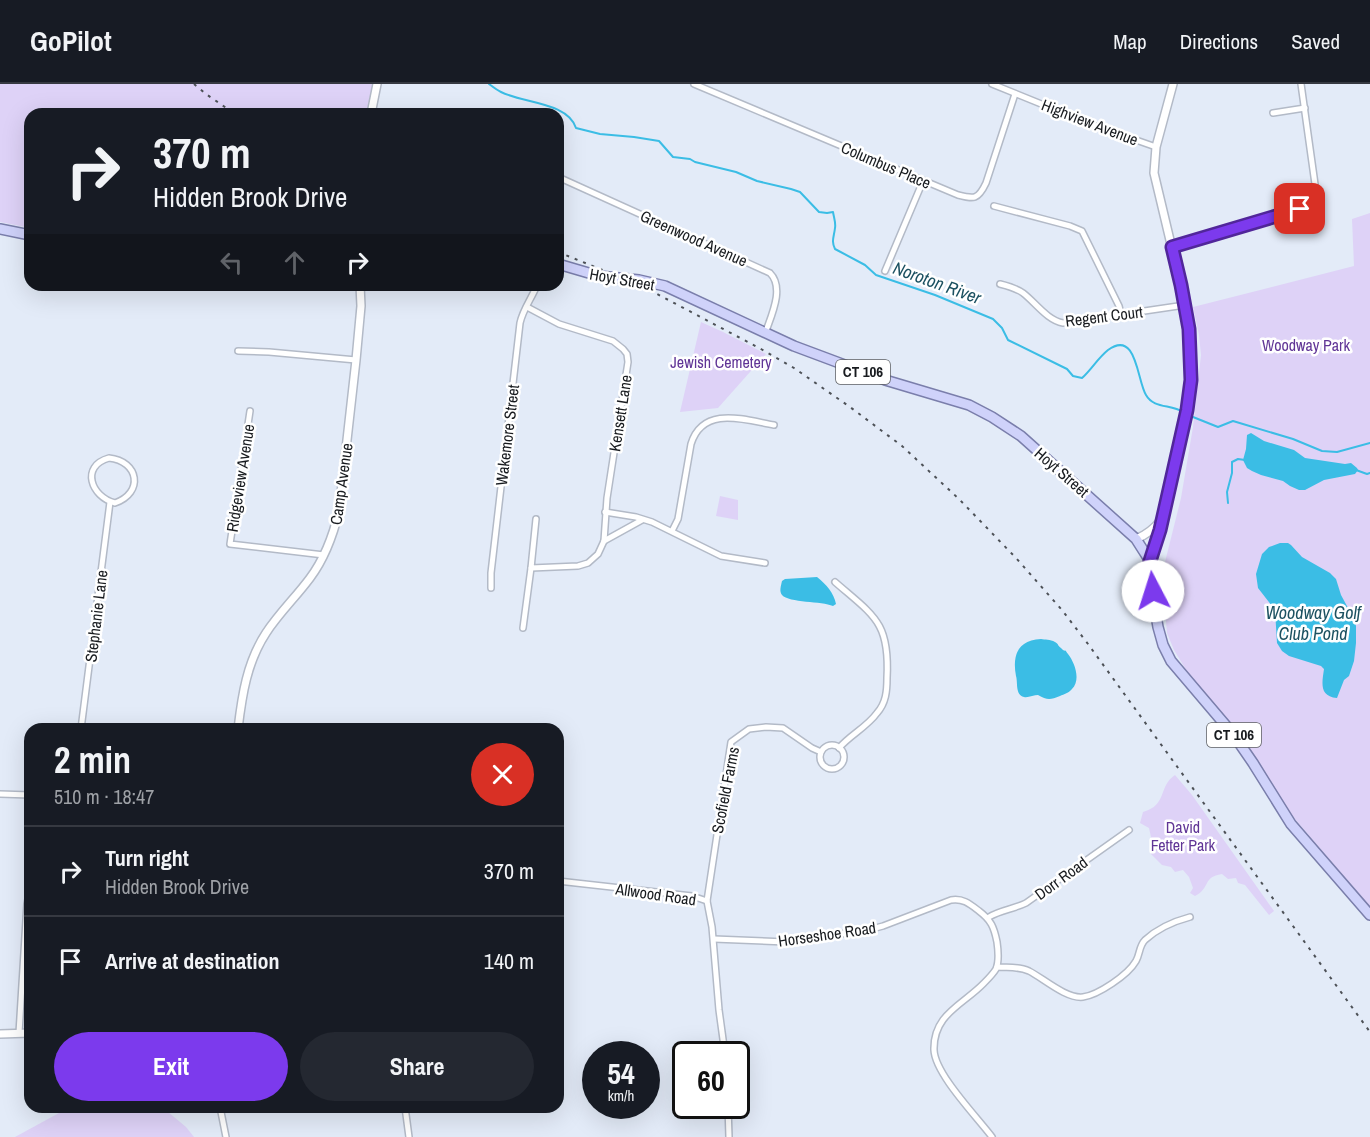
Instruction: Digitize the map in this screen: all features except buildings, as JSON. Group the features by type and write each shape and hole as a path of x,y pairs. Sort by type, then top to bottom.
{"main road":[{"path":"0,229 24,234"},
{"name":"Hoyt Street","path":"564,266 599,276 639,280 664,286 794,346 869,374 963,403 1007,426 1027,441 1136,539 1150,561 1159,632 1171,661 1233,734 1291,824 1370,915"}],"street":[{"path":"372,108 377,84"},
{"name":"Columbus Place","path":"694,84 923,181 970,198 980,195 986,183 1015,94"},
{"name":"Highview Avenue","path":"992,84 1156,147"},
{"path":"1150,561 1158,537 1191,387 1185,305 1155,178 1156,147 1173,84"},
{"path":"1172,247 1300,209 1312,203 1315,196 1315,184 1301,84"},
{"path":"1273,113 1305,108"},
{"name":"Greenwood Avenue","path":"564,180 770,273 775,278 777,288 765,334"},
{"path":"885,271 923,181"},
{"path":"994,206 1082,231 1121,314"},
{"name":"Regent Court","path":"1000,284 1013,287 1058,322 1073,323 1185,305"},
{"name":"Camp Avenue","path":"239,723 246,677 255,654 271,626 311,577 334,535 339,512 357,360 360,291"},
{"name":"Wakemore Street","path":"491,588 519,331 522,315 534,291"},
{"name":"Kensett Lane","path":"527,308 558,324 613,341 627,354 628,369 605,512 604,541"},
{"path":"238,351 357,360"},
{"name":"Ridgeview Avenue","path":"250,411 230,544 324,555"},
{"path":"672,531 678,519 691,444 700,428 710,420 724,417 774,425"},
{"path":"109,458 124,462 133,472 134,482 133,489 127,498 115,503 110,502 98,493 91,481 95,467 109,458"},
{"name":"Stephanie Lane","path":"82,723 110,502"},
{"path":"605,512 643,519 721,556 765,563"},
{"path":"1136,539 1154,528 1162,518"},
{"path":"523,628 536,519"},
{"path":"531,568 578,566 588,563 598,554 604,541 643,519"},
{"name":"Scofield Farms","path":"835,582 878,621 887,644 888,660 887,687 882,707 839,748"},
{"name":"Scofield Farms","path":"706,901 731,742 749,729 783,728 821,752"},
{"name":"Scofield Farms","path":"829,745 836,746 843,754 842,761 837,767 829,768 822,764 821,752 829,745"},
{"path":"0,794 24,795"},
{"name":"Dorr Road","path":"989,917 1026,903 1129,830"},
{"name":"Allwood Road","path":"564,882 692,896 706,901 711,916 714,939 718,1010 723,1041"},
{"name":"Horseshoe Road","path":"714,939 786,942 868,930 957,899 971,904 989,917"},
{"path":"989,917 997,945 997,967 980,988 942,1019 938,1027 934,1051 947,1080 992,1137"},
{"path":"997,967 1018,967 1028,970 1066,993 1085,997 1127,973 1136,961 1141,945 1156,931 1190,917"},
{"path":"19,1033 24,952"},
{"path":"0,1034 24,1033"},
{"path":"221,1113 226,1137"},
{"path":"406,1113 409,1137"},
{"path":"728,1119 729,1137"}],"green space":[{"path":"0,84 374,84 370,108 24,108 24,227 0,222"},
{"name":"Woodway Park","path":"1370,213 1370,907 1288,811 1243,740 1188,673 1167,633 1162,574 1181,498 1193,427 1201,355 1193,307 1354,266 1352,219"},
{"name":"Jewish Cemetery","path":"701,322 766,354 718,408 680,412"},
{"path":"720,496 738,500 738,520 716,516"},
{"name":"David Fetter Park","path":"1175,775 1192,795 1274,911 1269,915 1245,885 1238,883 1236,878 1228,879 1222,874 1216,875 1195,896 1190,893 1193,888 1189,877 1183,870 1175,872 1171,867 1162,865 1151,854 1149,828 1140,823 1143,812 1156,805 1166,784"},
{"path":"59,1113 169,1113 194,1137 15,1137"}],"water":[{"path":"1251,433 1264,441 1294,450 1305,458 1351,463 1358,470 1355,474 1324,480 1305,490 1299,490 1283,481 1261,475 1247,468 1243,460 1247,435"},
{"name":"Woodway Golf Club Pond","path":"1288,543 1302,557 1336,579 1341,595 1354,619 1356,643 1354,661 1337,698 1324,692 1322,684 1324,669 1321,666 1289,656 1277,643 1275,610 1258,588 1256,574 1262,554 1269,547"},
{"path":"817,577 831,592 836,604 833,606 786,598 781,593 782,581 785,579"},
{"path":"1041,639 1053,641 1066,651 1073,662 1077,676 1071,690 1051,699 1038,695 1024,697 1019,694 1017,688 1015,662 1018,650 1027,642"}],"waterway":[{"name":"Noroton River","path":"489,84 510,96 554,108"},
{"name":"Noroton River","path":"564,113 576,128 600,134 659,141 673,157 690,159 736,172 757,181 800,192 819,212 833,212 835,249 865,265 876,275 935,295 993,319 1002,328 1008,340 1067,369 1073,376 1082,378 1108,350 1118,345 1125,346 1134,359 1149,399 1183,412"},
{"name":"Noroton River","path":"1188,415 1218,427 1233,421 1293,439 1322,451 1337,452 1370,443"},
{"path":"1228,503 1227,492 1232,473 1232,462 1238,459 1245,460"},
{"path":"1356,470 1370,473"}],"railway":[{"path":"194,84 226,108"},
{"path":"564,254 642,286 794,368 902,446 959,499 1062,610 1370,1032"}],"route":[{"path":"1153,591 1150,561 1160,530 1187,410 1191,380 1189,329 1172,247 1300,209"}]}
